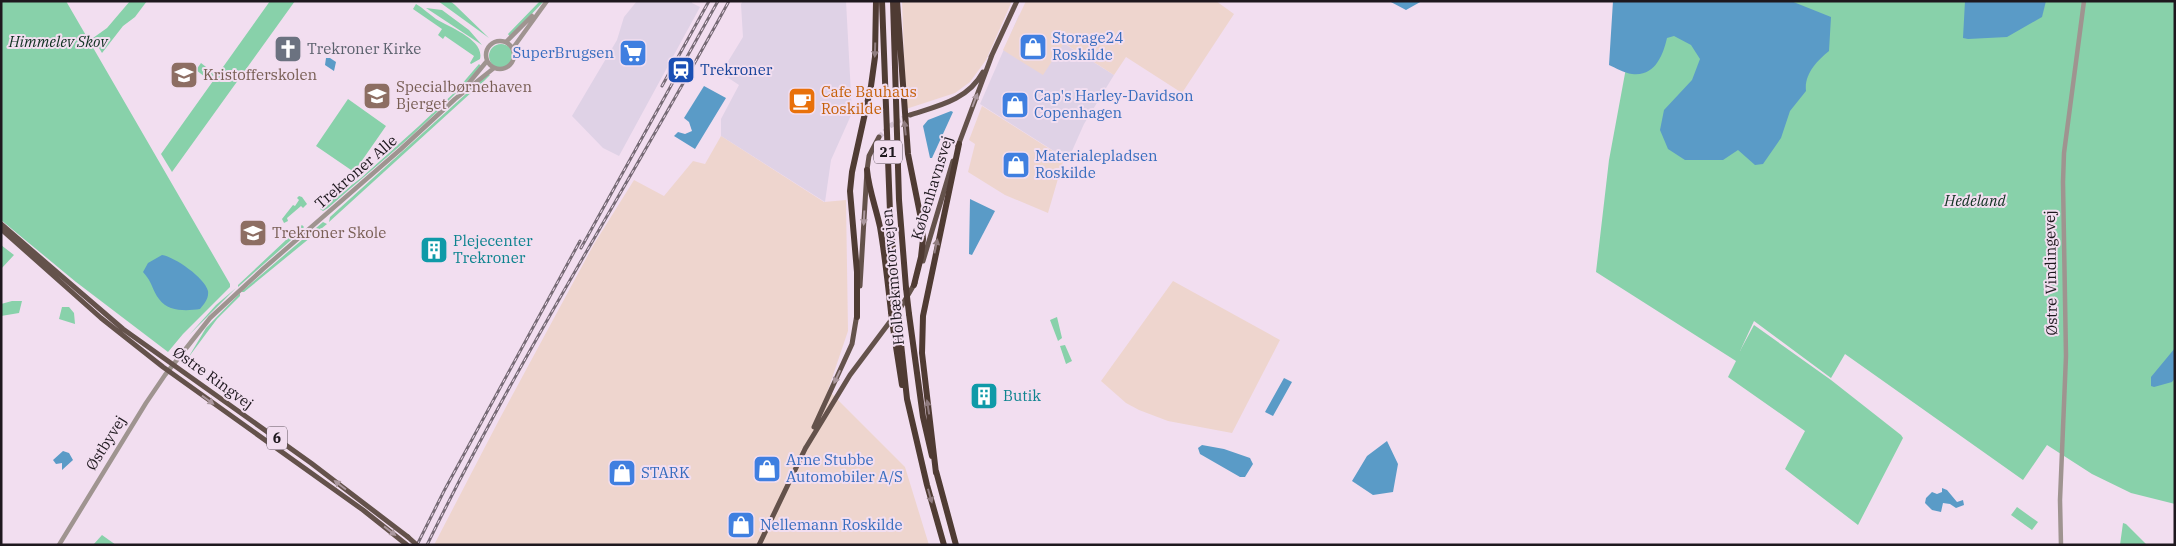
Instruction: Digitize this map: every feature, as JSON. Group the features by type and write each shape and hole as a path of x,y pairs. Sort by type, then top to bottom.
{"highway":[{"path":"857,317 857,272 850,191 852,172 876,57 876,1"},
{"name":"Holbækmotorvejen","path":"882,1 890,212 907,399 918,449 944,545"},
{"name":"Holbækmotorvejen","path":"893,1 899,200 909,314 923,418 956,545"},
{"path":"897,1 908,154 921,219 923,239 914,285"},
{"path":"936,473 935,451 922,353 923,316 958,144"},
{"path":"867,170 869,190 879,224 886,262 894,334 910,427 918,449"}],"main road":[{"name":"Københavnsvej","path":"805,449 850,375 902,306 914,285 958,144 992,55 1017,1"},
{"name":"Københavnsvej","path":"910,115 948,103 962,96 981,75 992,55"},
{"name":"Københavnsvej","path":"760,545 852,344 857,317 867,170 869,156 879,137"},
{"name":"Østre Ringvej","path":"1,224 123,329 311,463 417,545"},
{"name":"Østre Ringvej","path":"1,229 101,318 168,371 363,510 406,544"}],"street":[{"path":"513,48 547,1"},
{"name":"Østre Vindingevej","path":"2061,545 2060,500 2066,356 2062,182 2084,1"},
{"path":"506,42 539,11"},
{"path":"498,42 506,42 513,48 515,56 512,64 505,69 494,68 487,61 486,52 491,45 498,42"},
{"name":"Trekroner Alle","path":"168,371 210,318 239,290 401,149 455,98 487,61"},
{"name":"Trekroner Alle","path":"455,98 494,68"},
{"name":"Østbyvej","path":"58,545 132,425 168,371"}],"shaded area":[{"path":"637,1 692,1 692,3 700,7 619,156 603,148 572,116 617,40 624,17"},
{"path":"743,1 846,1 852,113 831,160 825,202 721,136 721,119 739,85 721,73 743,37 741,4"},
{"path":"902,1 1012,1 986,60 970,82 955,93 906,109"},
{"path":"1026,1 1216,1 1234,14 1182,93 1126,57 1114,75 1064,43 1043,75 1003,50"},
{"path":"1019,15 1114,75 1084,124 1068,160 980,104"},
{"name":"Materialepladsen Roskilde","path":"982,106 1064,158 1048,213 1005,195 968,172 975,144 969,140"},
{"path":"721,136 824,202 846,200 848,331 828,390 905,467 929,545 434,545 594,244 634,180 664,196 693,161 705,164"},
{"path":"1173,281 1280,340 1232,433 1168,421 1139,410 1126,403 1101,381"}],"green space":[{"name":"Himmelev Skov","path":"1,1 66,1 230,284 230,287 183,334 168,352 76,282 1,220"},
{"path":"130,1 147,1 135,17 123,26 102,53 93,38 107,28"},
{"path":"270,1 295,1 172,172 161,154"},
{"path":"438,1 450,1 489,38"},
{"path":"540,1 544,1 510,37 508,34"},
{"name":"Hedeland","path":"1647,1 2175,1 2175,504 2131,493 2092,474 2047,445 2023,480 1845,354 1831,378 1754,321 1740,351 1754,325 1831,380 1903,438 1858,525 1785,469 1805,431 1728,377 1736,361 1596,272 1609,160 1626,68"},
{"path":"416,4 436,19 472,40 480,52 480,59 471,64 474,56 445,36 443,39 438,35 442,29 413,9"},
{"path":"426,8 442,10 469,30 482,45"},
{"path":"501,44 509,48 513,56 509,64 501,68 493,64 489,56 493,48"},
{"path":"201,63 215,74 209,80 196,70"},
{"path":"479,64 481,66 445,104 407,140 328,208 323,211 320,209 361,178 419,126 455,92"},
{"path":"488,74 490,75 484,81 329,222 330,217"},
{"path":"348,99 386,126 354,172 316,146"},
{"path":"299,196 307,204 303,208 301,206 284,223 282,219 293,205 295,206"},
{"path":"323,222 327,224 244,292 241,292"},
{"path":"302,225 304,227 299,233 238,287 238,285"},
{"path":"1,245 14,255 1,269"},
{"path":"236,288 189,335 216,305"},
{"path":"240,293 240,296 217,319 188,358 206,328"},
{"path":"22,301 19,313 1,316 1,304"},
{"path":"62,307 69,307 74,313 75,324 59,319"},
{"path":"1057,317 1062,338 1058,341 1050,320"},
{"path":"1065,345 1072,361 1066,364 1060,346"},
{"path":"2017,507 2038,522 2032,530 2011,515"},
{"path":"2123,523 2126,524 2147,545 2120,545"},
{"path":"102,535 116,545 93,545"}],"water":[{"path":"1389,1 1422,1 1406,10"},
{"path":"1613,1 1791,1 1831,17 1829,51 1809,74 1806,91 1790,111 1781,138 1763,164 1755,165 1738,150 1723,160 1685,160 1668,149 1660,130 1664,110 1692,80 1700,59 1691,45 1674,36 1667,38 1657,64 1647,72 1632,74 1609,65"},
{"path":"1965,1 2046,1 2042,17 2007,37 1968,39 1963,38"},
{"path":"326,58 336,62 334,71 325,65"},
{"path":"704,86 726,98 695,149 674,136 678,132 685,134 692,131 689,122 684,118"},
{"path":"951,111 953,112 932,158 930,158 923,126 928,120"},
{"path":"970,199 995,211 972,255 969,254"},
{"path":"162,255 189,269 206,286 208,296 200,309 184,310 172,308 159,299 143,272 148,263"},
{"path":"2175,348 2175,378 2172,382 2154,387 2151,386 2151,377"},
{"path":"1284,378 1292,382 1273,416 1265,412"},
{"path":"1387,441 1398,464 1393,492 1373,495 1352,481 1367,456"},
{"path":"1202,445 1224,449 1250,458 1253,464 1245,477 1240,477 1200,454 1198,448"},
{"path":"63,451 69,453 73,460 62,470 62,463 56,464 53,460"},
{"path":"1942,488 1947,490 1957,502 1963,500 1964,505 1956,508 1950,504 1943,503 1941,512 1932,510 1925,503 1926,498 1932,492 1937,494 1942,492"}],"tunnel":[{"path":"879,137 890,126 907,116"}],"railway":[{"path":"662,86 709,1"},
{"path":"581,248 718,1"},
{"path":"427,545 536,339 729,1"},
{"path":"417,545 444,491 580,241"}],"place":[{"name":"Storage24 Roskilde","path":"1033,47"},
{"name":"Trekroner Kirke","path":"288,49"},
{"name":"SuperBrugsen","path":"633,53"},
{"name":"Trekroner","path":"681,70"},
{"name":"Kristofferskolen","path":"184,75"},
{"name":"Specialbørnehaven Bjerget","path":"377,96"},
{"name":"Cafe Bauhaus Roskilde","path":"802,101"},
{"name":"Cap's Harley-Davidson Copenhagen","path":"1015,105"},
{"name":"Materialepladsen Roskilde","path":"1016,165"},
{"name":"Trekroner Skole","path":"253,233"},
{"name":"Plejecenter Trekroner","path":"434,250"},
{"name":"Butik","path":"984,396"},
{"name":"Arne Stubbe Automobiler A/S","path":"767,469"},
{"name":"STARK","path":"622,473"},
{"name":"Nellemann Roskilde","path":"741,525"}]}
